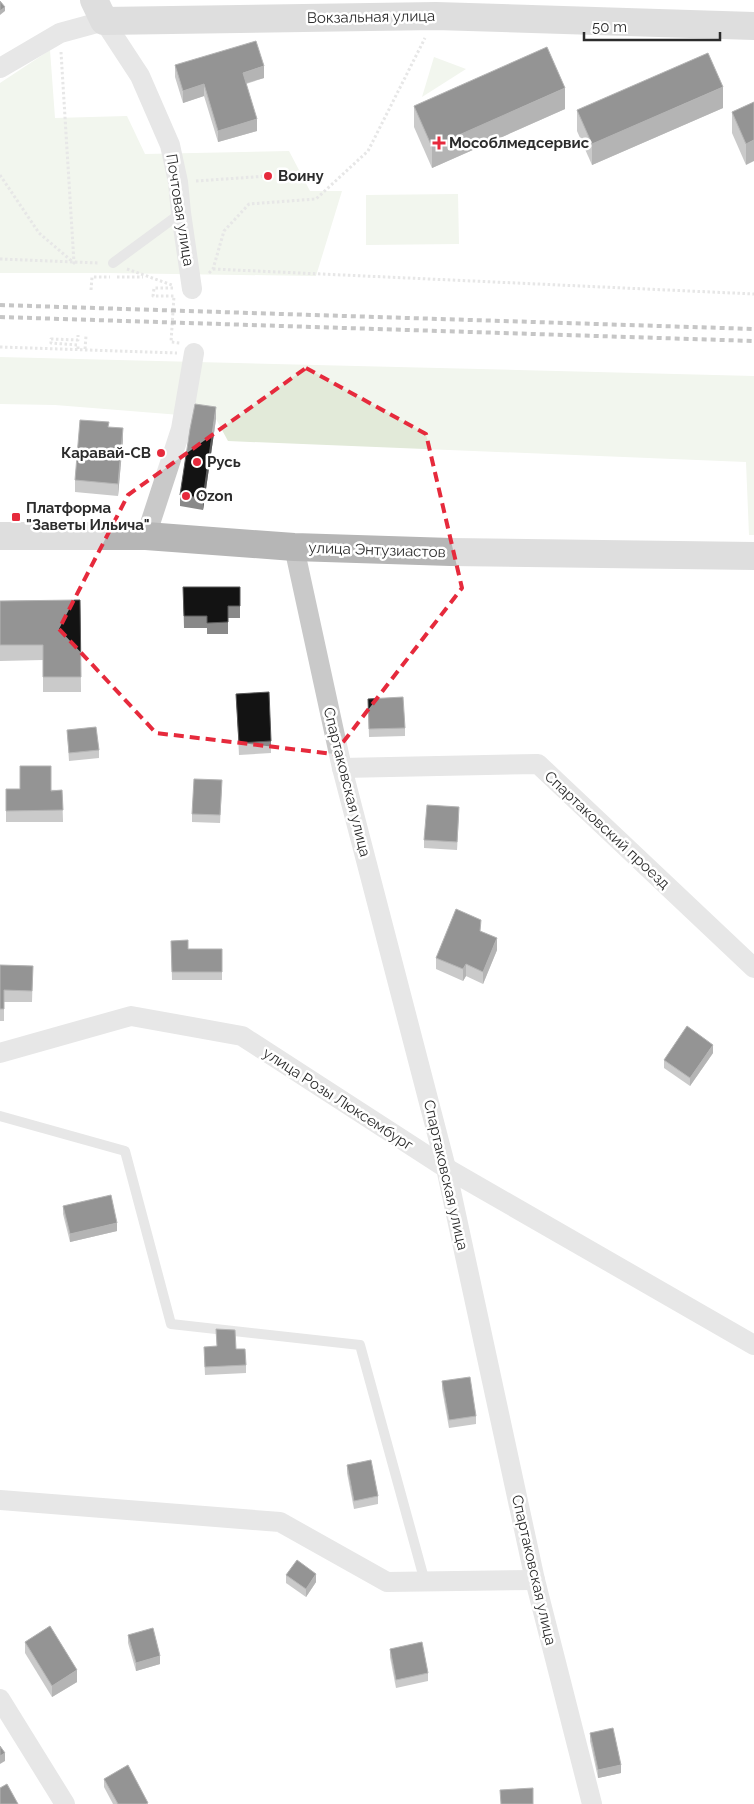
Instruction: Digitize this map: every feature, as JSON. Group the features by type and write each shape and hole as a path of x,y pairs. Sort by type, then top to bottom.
{"street":[{"name":"Вокзальная улица","path":"0,68 99,10 436,16 484,12 754,26"},
{"name":"Почтовая улица","path":"99,10 140,76 170,145 178,182 180,213 192,289"},
{"path":"146,536 182,429 194,353"},
{"name":"улица Энтузиастов","path":"0,536 146,536 294,547 451,552 754,556"},
{"name":"Спартаковская улица","path":"294,547 342,768 446,1168 535,1580 592,1804"},
{"name":"Спартаковский проезд","path":"342,768 538,764 754,968"},
{"name":"улица Розы Люксембург","path":"0,1053 131,1016 242,1036 446,1168 754,1345"},
{"path":"0,1500 280,1522 387,1582 535,1580"},
{"path":"0,1699 64,1804"}],"lane":[{"path":"113,263 180,213"},
{"path":"0,1116 125,1151 171,1324 360,1345 425,1582"}],"path":[{"path":"368,151 436,16"},
{"path":"0,175 39,233 74,263 60,33"},
{"path":"206,180 268,176"},
{"path":"213,269 754,294"},
{"path":"91,290 92,277"},
{"path":"0,347 194,353 194,343 171,342 174,296 153,296 154,288 192,289"},
{"path":"78,335 78,340 51,339 51,343 78,345 78,349"},
{"path":"85,349 86,336"}],"highlighted area":[{"path":"306,368 426,434 462,588 334,754 156,733 59,629 128,495"}],"green space":[{"path":"50,50 55,118 127,116 145,154 289,151 310,191 342,191 316,276 0,273 0,83"},
{"path":"434,57 466,69 422,97"},
{"path":"458,194 459,244 366,245 366,195"},
{"path":"0,357 754,376 754,535 749,535 746,462 228,441 216,419 55,405 0,404"}],"building":[{"path":"0,1 5,7 0,11"},
{"path":"256,41 264,66 243,73 257,119 218,131 204,84 183,91 175,65"},
{"path":"547,47 565,88 432,147 414,106"},
{"path":"708,53 723,87 592,144 577,110"},
{"path":"754,102 754,140 746,144 732,112"},
{"path":"195,404 216,407 203,498 180,495"},
{"path":"80,420 109,422 108,427 123,428 118,484 75,480"},
{"path":"183,587 240,587 240,606 228,606 228,622 207,623 207,616 184,616"},
{"path":"80,600 81,677 43,677 43,645 0,645 0,601"},
{"path":"269,692 271,741 239,743 236,694"},
{"path":"403,697 405,728 369,729 368,699"},
{"path":"96,727 99,750 69,753 67,730"},
{"path":"20,766 51,766 51,791 62,790 63,810 6,811 6,789 20,789"},
{"path":"194,779 222,780 220,815 192,814"},
{"path":"427,805 459,807 457,842 424,840"},
{"path":"456,909 481,920 480,931 497,938 483,972 466,964 463,969 436,958"},
{"path":"188,940 188,949 222,949 222,972 172,972 171,941"},
{"path":"0,965 33,966 32,991 4,990 4,1009 0,1009"},
{"path":"687,1026 713,1045 690,1078 664,1060"},
{"path":"111,1195 117,1223 70,1234 63,1206"},
{"path":"216,1329 235,1330 236,1349 245,1349 246,1365 205,1367 204,1347 217,1346"},
{"path":"470,1377 476,1416 449,1420 442,1381"},
{"path":"371,1460 378,1496 354,1501 347,1465"},
{"path":"297,1560 316,1574 306,1589 286,1575"},
{"path":"50,1626 77,1670 52,1686 25,1642"},
{"path":"153,1628 160,1656 136,1663 128,1635"},
{"path":"422,1642 428,1673 396,1680 390,1649"},
{"path":"613,1728 621,1765 598,1770 590,1733"},
{"path":"0,1746 5,1753 0,1756"},
{"path":"128,1765 148,1803 146,1804 118,1804 104,1779"},
{"path":"7,1784 18,1804 0,1804 0,1788"},
{"path":"533,1788 533,1804 501,1804 500,1790"}],"railway":[{"path":"0,305 754,329"},
{"path":"0,317 754,341"}],"place":[{"name":"Мособлмедсервис","path":"439,143"},
{"name":"Воину","path":"268,176"},
{"name":"Каравай-СВ","path":"161,453"},
{"name":"Русь","path":"197,462"},
{"name":"Ozon","path":"186,496"},
{"name":"Платформа \"Заветы Ильича\"","path":"16,517"}]}
